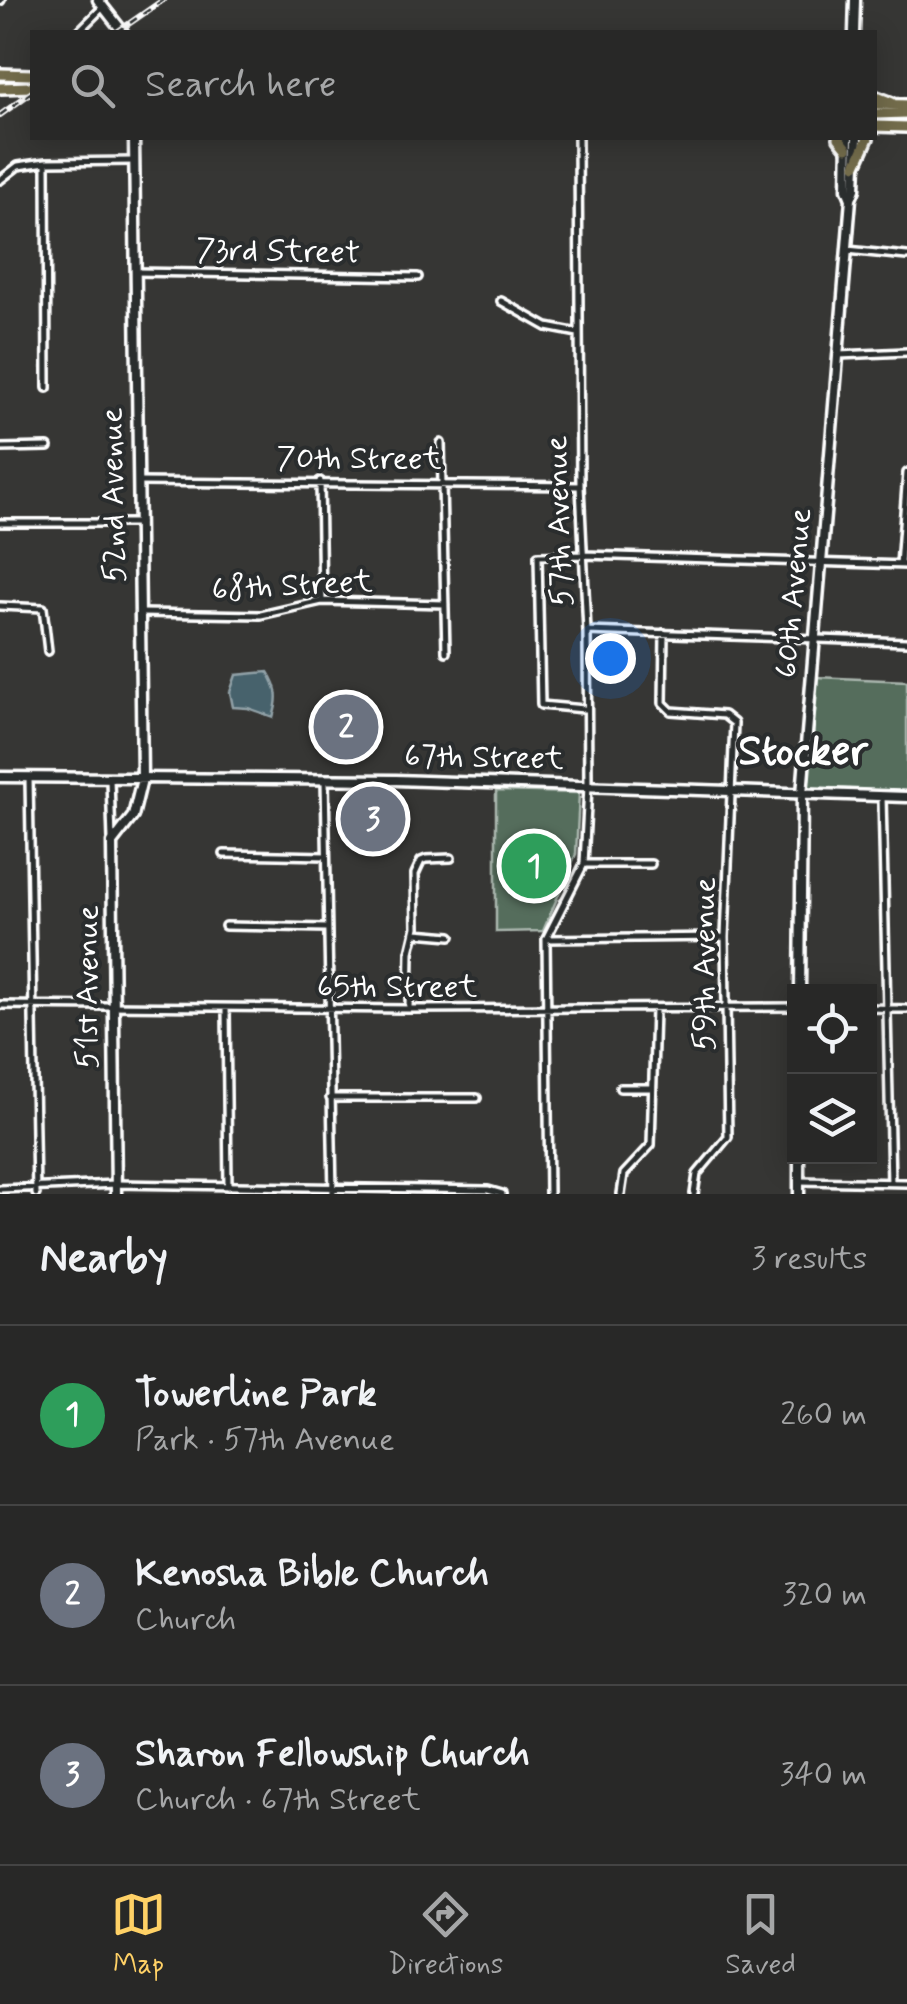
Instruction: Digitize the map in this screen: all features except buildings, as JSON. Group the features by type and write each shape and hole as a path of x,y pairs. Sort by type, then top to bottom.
{"main road":[{"path":"0,74 30,74"},
{"path":"0,88 30,88"},
{"path":"877,97 894,104"},
{"path":"877,104 907,105"},
{"path":"877,114 907,113"},
{"path":"877,129 907,128"},
{"path":"856,164 867,140"}],"street":[{"path":"854,30 855,0"},
{"path":"80,30 100,4 121,30"},
{"name":"52nd Avenue","path":"112,843 133,816 142,779 134,140"},
{"name":"57th Avenue","path":"549,1194 546,939 584,864 588,786 587,631 580,486 578,140"},
{"name":"60th Avenue","path":"800,984 802,794 851,199 856,190 857,140"},
{"name":"60th Avenue","path":"848,143 846,189 851,199"},
{"path":"0,180 18,166 46,162 134,161"},
{"path":"46,162 47,388"},
{"path":"847,250 907,256"},
{"name":"73rd Street","path":"136,272 418,277"},
{"path":"501,301 550,328 578,333"},
{"path":"839,355 907,352"},
{"path":"441,443 446,652"},
{"path":"0,448 48,447"},
{"path":"585,709 541,706 538,556 904,565 907,473"},
{"path":"320,481 322,601"},
{"name":"70th Street","path":"139,482 580,486"},
{"path":"0,523 140,522"},
{"name":"68th Street","path":"142,613 261,615 322,601 445,604"},
{"path":"0,606 43,608 48,651"},
{"path":"587,631 907,642"},
{"name":"59th Avenue","path":"664,633 663,703 671,711 724,715 734,723 726,937 728,1138 697,1174 694,1194"},
{"name":"67th Street","path":"0,778 324,780 907,797"},
{"path":"30,779 36,1194"},
{"name":"51st Avenue","path":"110,779 116,1189"},
{"path":"324,780 333,1191"},
{"path":"882,796 890,1182"},
{"path":"224,854 326,856"},
{"path":"409,1009 410,952 416,933 414,880 418,866 426,859 451,858"},
{"path":"584,864 651,864"},
{"path":"226,926 326,928"},
{"path":"416,933 451,936"},
{"path":"546,939 726,937"},
{"name":"65th Street","path":"0,1005 545,1010 787,1006"},
{"path":"226,1008 228,1187"},
{"path":"877,1008 907,1010"},
{"path":"621,1194 624,1174 651,1145 656,1009"},
{"path":"620,1088 653,1088"},
{"path":"330,1098 476,1098"},
{"path":"799,1194 800,1164"},
{"path":"799,1180 907,1183"},
{"path":"0,1189 228,1187 488,1190 502,1194"}],"green space":[{"path":"815,677 907,681 907,792 807,787"},
{"path":"496,791 579,793 576,854 543,931 496,932"}],"water":[{"path":"268,672 276,694 273,717 233,707 230,692 236,675"}],"railway":[{"path":"120,30 163,0"},
{"path":"0,115 30,93"}],"place":[{"name":"Kenosha Bible Church","path":"346,727"},
{"name":"Sharon Fellowship Church","path":"373,819"},
{"name":"Towerline Park","path":"534,866"}],"district":[{"name":"Stocker","path":"803,752"}]}
